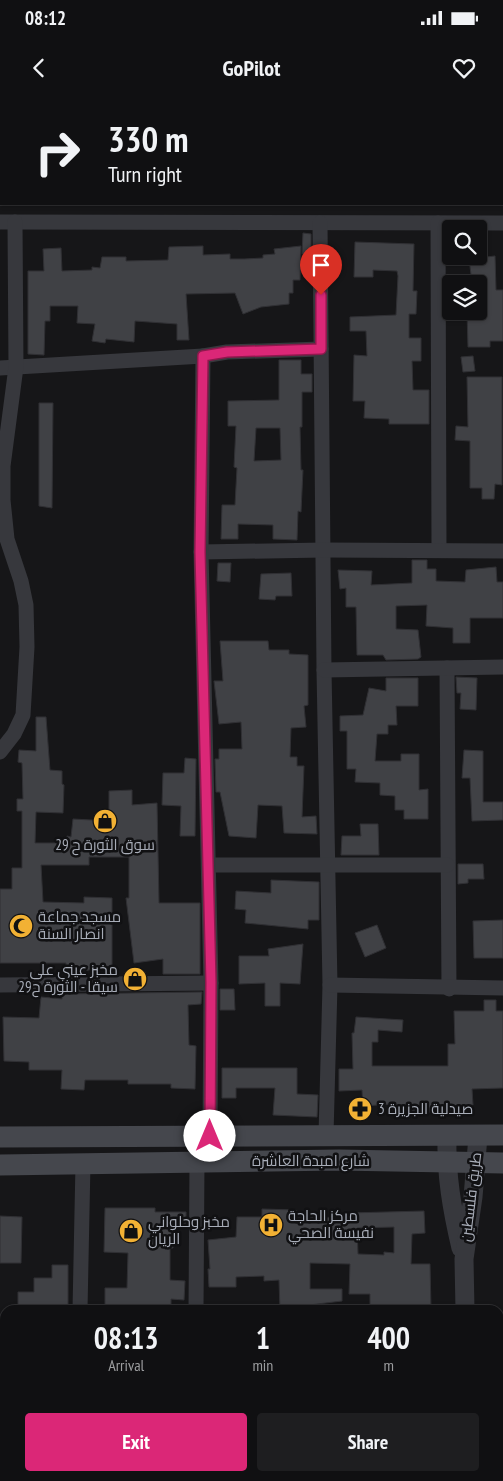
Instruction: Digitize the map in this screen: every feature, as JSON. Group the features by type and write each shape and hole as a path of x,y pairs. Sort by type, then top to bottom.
{"main road":[{"name":"شارع امبدة العاشرة","path":"0,1137 503,1136"},
{"name":"شارع امبدة العاشرة","path":"0,1165 339,1160 503,1163"}],"street":[{"path":"0,222 503,223"},
{"path":"0,752 14,734 23,715 27,647 26,605 22,580 7,539 3,500 3,466 16,367 16,222"},
{"path":"320,223 324,670 330,985 326,1135"},
{"path":"438,223 439,550"},
{"path":"0,368 203,356 227,352 321,349"},
{"path":"203,356 200,552 209,865 211,982 210,1136"},
{"path":"200,552 324,550 503,551"},
{"path":"324,670 503,667"},
{"path":"447,668 449,989"},
{"path":"209,865 447,865"},
{"path":"0,984 211,982"},
{"path":"330,985 449,989 503,988"},
{"name":"طريق فلسطين","path":"447,1136 446,1162 450,1198 464,1259"},
{"name":"طريق فلسطين","path":"465,1305 464,1259 477,1163 478,1136"},
{"path":"196,1305 197,1162"},
{"path":"80,1305 83,1163"}],"building":[{"path":"303,233 311,234 311,254 302,254"},
{"path":"355,242 414,244 413,291 417,291 416,314 409,314 409,338 421,338 421,361 412,361 413,390 429,390 429,424 389,424 389,419 364,418 365,401 353,401 354,355 367,356 366,331 350,331 350,317 396,315 398,276 397,271 373,270 373,277 354,277"},
{"path":"203,246 203,255 230,254 230,259 244,259 263,258 263,255 275,254 274,249 301,246 300,280 293,280 293,293 289,293 289,304 261,307 243,314 235,293 186,294 189,340 177,340 177,324 135,321 134,342 106,339 105,343 92,341 95,324 77,323 78,306 50,306 50,321 45,321 44,355 28,354 28,271 44,271 43,249 61,248 62,271 92,270 92,267 100,268 102,257 126,257 126,261 168,260 169,247"},
{"path":"495,256 496,290 503,290 503,341 490,341 490,347 468,347 467,320 487,320 487,275 471,275 470,265 487,265 487,257"},
{"path":"473,356 475,371 463,372 461,357"},
{"path":"279,360 301,360 301,374 312,374 312,392 302,392 302,427 300,427 301,470 303,470 301,512 298,511 297,540 273,539 273,525 238,524 238,539 221,539 222,505 235,505 237,468 234,467 236,426 228,426 228,401 279,400","holes":["256,428 280,428 281,460 254,461"]},
{"path":"467,377 502,377 502,485 495,484 494,499 482,499 482,488 470,488 470,441 455,440 456,426 468,427"},
{"path":"39,403 53,403 52,508 39,506"},
{"path":"412,560 427,560 427,569 436,569 436,581 465,582 466,570 496,567 497,582 503,582 503,618 470,618 470,643 453,643 453,628 426,626 427,605 396,606 396,629 418,630 421,657 418,659 386,660 383,655 357,655 356,607 346,607 346,588 340,589 338,570 372,571 371,585 412,583"},
{"path":"218,563 231,563 230,582 217,581"},
{"path":"291,573 292,596 276,596 275,600 259,599 261,574"},
{"path":"220,641 268,641 269,650 289,650 289,654 308,655 308,705 304,706 306,727 291,728 290,757 297,757 297,766 304,766 302,817 316,816 317,834 284,833 282,806 258,805 256,838 229,836 220,792 216,792 215,759 219,759 219,749 242,749 241,722 219,724 214,681 223,681"},
{"path":"456,677 477,678 476,710 460,709 461,693 457,693"},
{"path":"386,678 418,678 418,706 396,706 397,725 388,725 388,734 377,734 375,761 401,761 401,754 419,754 419,790 428,789 428,819 404,819 404,810 395,810 395,796 380,795 380,783 355,782 356,769 347,769 347,731 340,731 340,716 363,715 369,688 386,691"},
{"path":"36,717 46,717 50,770 62,771 62,784 64,785 63,813 36,812 35,843 67,843 67,836 71,837 73,819 109,821 109,791 132,790 132,805 157,803 159,903 200,903 200,974 163,974 163,959 134,963 126,898 129,898 129,857 89,857 89,865 41,865 43,902 84,903 84,897 112,898 112,966 66,974 66,963 0,963 0,889 12,889 12,868 22,868 22,811 17,811 17,799 23,799 22,763 18,762 19,750 36,751"},
{"path":"464,750 483,751 483,802 503,802 503,820 472,821 470,778 462,778"},
{"path":"185,758 196,759 195,836 180,836 181,806 162,805 163,773 184,773"},
{"path":"360,824 378,824 379,855 341,855 342,836 361,836"},
{"path":"458,864 483,864 484,879 468,879 468,883 458,884"},
{"path":"271,880 319,882 319,920 308,920 308,929 245,923 246,910 235,909 236,891 271,893"},
{"path":"503,920 503,958 474,958 473,921"},
{"path":"377,925 386,948 365,957 355,933"},
{"path":"303,944 300,984 280,983 280,1006 265,1006 265,983 239,984 239,956 269,956 268,949"},
{"path":"220,989 234,989 235,1010 220,1010"},
{"path":"202,992 201,1004 188,1005 189,1045 196,1046 195,1089 171,1088 171,1084 128,1084 128,1080 85,1080 84,1090 61,1089 62,1070 29,1070 29,1062 4,1061 3,1017 39,1018 41,997 62,999 62,995 65,994"},
{"path":"484,1000 496,1000 496,1011 503,1011 503,1088 472,1089 473,1105 450,1106 450,1112 392,1112 392,1104 363,1106 362,1090 339,1091 339,1069 353,1069 352,1033 354,1033 356,1017 403,1020 402,1032 378,1030 378,1042 372,1042 372,1066 448,1066 448,1044 455,1044 454,1011 484,1011"},
{"path":"222,1068 297,1068 297,1094 318,1095 317,1117 273,1115 275,1088 236,1088 236,1098 222,1098"},
{"path":"105,1208 155,1208 155,1212 186,1212 186,1224 171,1224 173,1248 170,1248 170,1280 185,1281 184,1300 171,1299 171,1305 105,1305 105,1288 127,1288 128,1253 104,1252"},
{"path":"262,1209 296,1210 296,1218 349,1217 349,1213 424,1211 425,1233 412,1234 411,1264 430,1264 431,1305 370,1305 370,1294 349,1294 350,1264 310,1263 310,1289 342,1289 342,1301 309,1305 280,1305 279,1280 264,1281 264,1276 236,1277 236,1287 209,1287 208,1240 236,1237 237,1217 262,1217","holes":["394,1227 394,1253 384,1252 384,1255 358,1254 357,1228"]},
{"path":"0,1216 22,1217 21,1263 0,1263"},
{"path":"52,1265 68,1265 68,1305 18,1305 18,1292 34,1292 34,1278 52,1278"}],"place":[{"name":"سوق الثورة ح 29","path":"105,821"},
{"name":"مسجد جماعة انصار السنة","path":"21,926"},
{"name":"مخبز عيني على سيقا - الثورة ح29","path":"135,979"},
{"name":"صيدلية الجزيرة 3","path":"360,1109"},
{"name":"مركز الحاجة نفيسة الصحي","path":"271,1225"},
{"name":"مخبز وحلواني الريان","path":"131,1231"}],"route":[{"path":"210,1136 211,982 209,865 200,552 203,356 227,352 321,349 321,295"}]}
